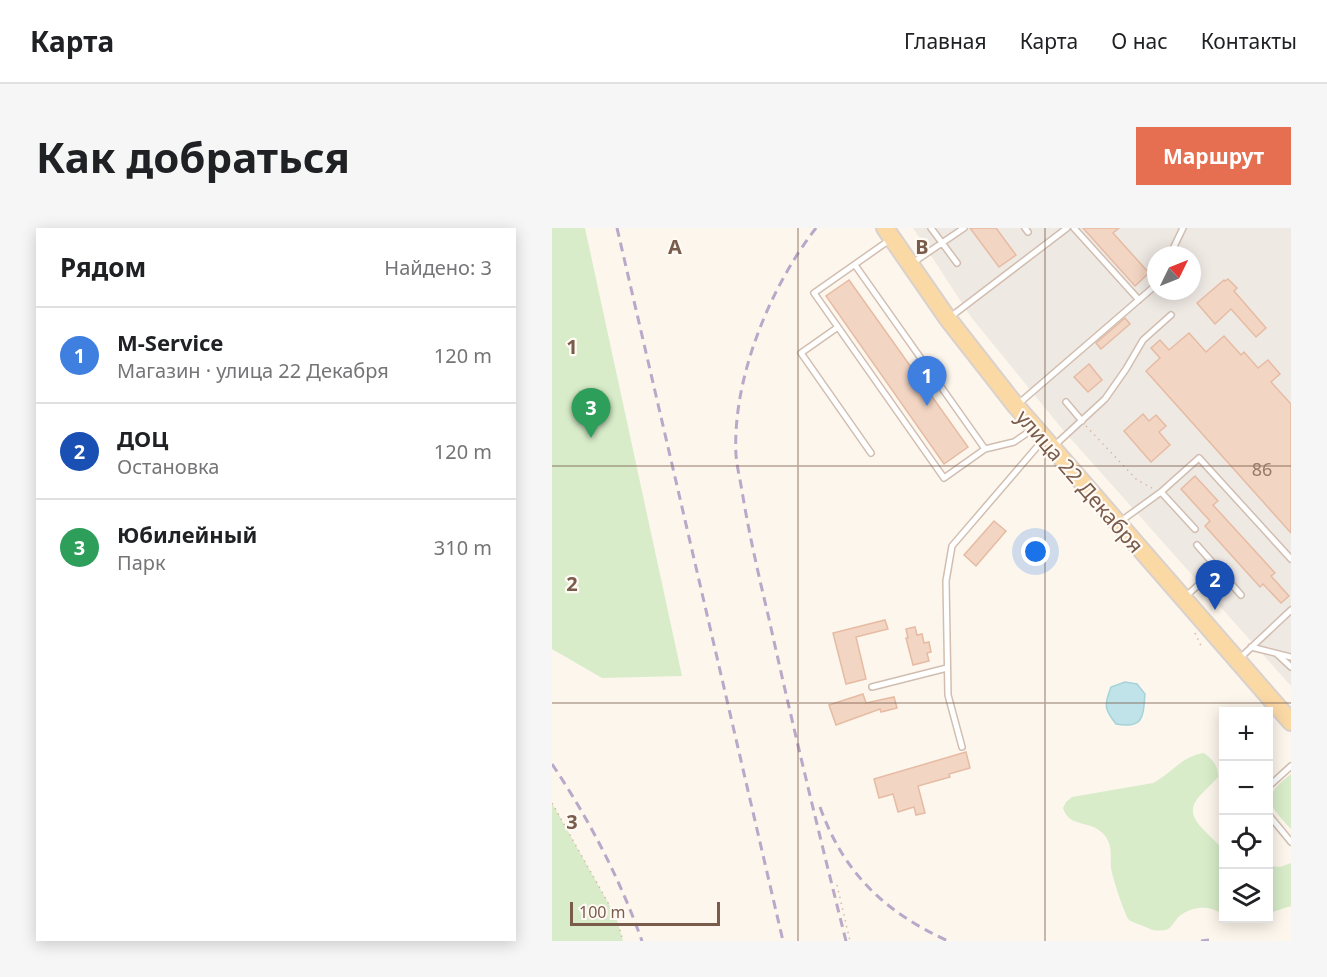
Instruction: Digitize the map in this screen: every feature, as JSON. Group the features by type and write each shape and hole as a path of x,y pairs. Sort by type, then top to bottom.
{"main road":[{"name":"улица 22 Декабря","path":"888,233 948,319 1016,406 1291,722"}],"lane":[{"path":"931,228 957,263"},
{"path":"910,265 964,228"},
{"path":"948,319 1067,228"},
{"path":"1074,228 1139,300"},
{"path":"1174,246 1183,228"},
{"path":"888,233 855,265 814,294 944,478 985,449 1043,438 1082,421 1105,399 1143,340 1170,315"},
{"path":"855,265 985,449"},
{"path":"1016,406 1147,293"},
{"path":"838,327 801,353 871,453"},
{"path":"1066,402 1082,421"},
{"path":"962,747 948,695 946,581 952,546 1043,438"},
{"path":"1117,524 1161,492 1199,458 1291,559"},
{"path":"1161,492 1195,529"},
{"path":"1197,545 1241,595"},
{"path":"1183,599 1217,568"},
{"path":"1238,660 1291,610"},
{"path":"1251,647 1291,657"},
{"path":"1275,652 1291,667"},
{"path":"872,687 947,668"},
{"path":"1273,783 1291,766"},
{"path":"1270,815 1291,842"}],"path":[{"path":"1082,421 1137,480 1161,492"},
{"path":"552,803 615,917 623,941"},
{"path":"837,885 850,941"}],"shaded area":[{"path":"913,228 1291,228 1291,686 1063,430 971,317"}],"green space":[{"path":"552,228 585,228 682,676 602,678 552,649"},
{"path":"1204,753 1217,769 1218,777 1196,801 1193,813 1202,828 1219,844 1219,913 1208,908 1197,908 1181,915 1168,929 1152,930 1127,917 1112,872 1110,849 1106,837 1101,831 1071,819 1063,808 1072,797 1153,783 1183,761"},
{"path":"1291,774 1291,829 1273,808 1273,792"},
{"path":"552,803 616,917 623,941 552,941"},
{"path":"1291,863 1291,906 1273,912 1273,866 1280,867"}],"water":[{"path":"1125,682 1137,684 1145,694 1144,709 1140,720 1132,725 1116,724 1106,707 1111,687"}],"building":[{"path":"970,228 996,228 1016,255 999,267"},
{"path":"1083,228 1119,228 1113,233 1147,271 1147,275 1135,286"},
{"path":"1228,279 1237,288 1234,291 1266,328 1256,337 1231,309 1215,324 1197,303"},
{"path":"849,280 968,447 944,464 826,296"},
{"path":"1125,318 1130,324 1101,349 1096,343"},
{"path":"1189,333 1206,352 1224,336 1241,355 1244,352 1258,368 1268,360 1280,374 1271,382 1291,404 1291,533 1146,371 1160,358 1151,348 1160,340 1169,350"},
{"path":"1089,364 1102,380 1088,392 1074,377"},
{"path":"1143,414 1149,421 1156,415 1166,426 1159,432 1170,445 1151,462 1124,431"},
{"path":"1195,476 1218,501 1213,505 1275,573 1271,576 1289,596 1281,603 1263,584 1260,587 1205,526 1210,521 1181,489"},
{"path":"994,521 1006,531 976,566 964,555"},
{"path":"885,620 888,629 856,637 866,679 846,684 833,633"},
{"path":"915,627 917,635 922,634 924,643 929,642 931,652 927,653 929,661 913,665 906,629"},
{"path":"863,694 866,703 894,697 897,708 881,712 880,709 836,725 829,705"},
{"path":"966,752 970,768 949,774 950,777 918,786 925,813 916,815 914,807 898,812 893,794 879,798 874,779"}],"railway":[{"path":"617,228 783,941"},
{"path":"816,228 784,278 757,335 740,396 736,426 736,455 758,571 846,941"},
{"path":"552,764 579,806 603,850 642,941"},
{"path":"820,807 841,852 869,888 905,917 948,941"},
{"path":"1201,941 1209,940"}],"place":[{"name":"M-Service","path":"927,406"},
{"name":"Юбилейный","path":"591,438"},
{"name":"ДОЦ","path":"1215,610"}]}
